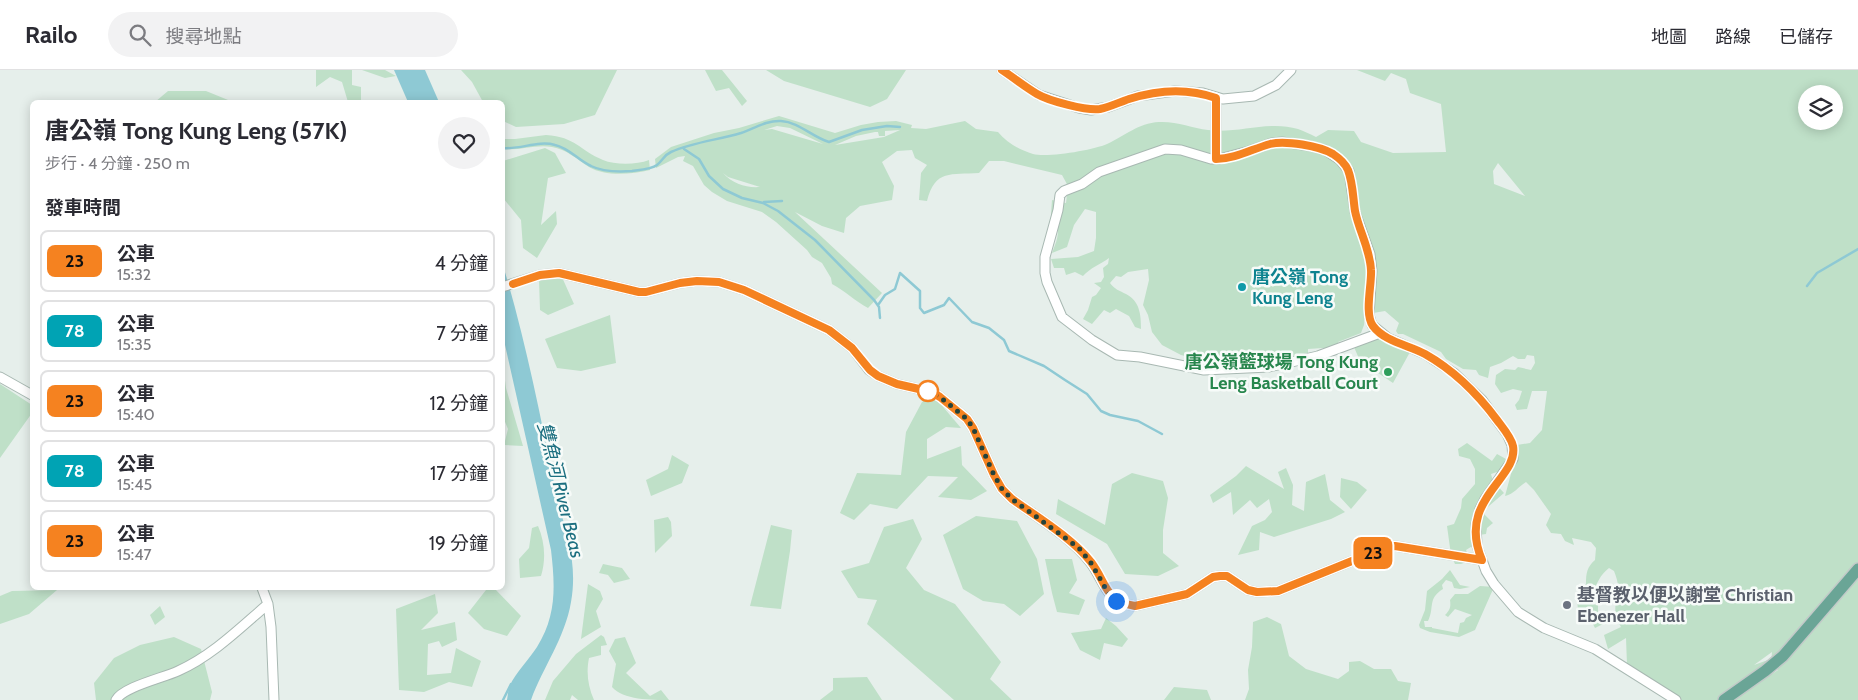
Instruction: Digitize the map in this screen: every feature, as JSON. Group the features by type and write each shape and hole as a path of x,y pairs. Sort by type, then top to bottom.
{"main road":[{"path":"1724,700 1783,656 1858,569"}],"street":[{"path":"1002,70 1039,95 1085,109 1100,109 1138,96 1161,92 1194,92 1216,98 1232,99 1254,96 1276,85 1291,70"},
{"path":"1216,98 1216,159"},
{"path":"1380,332 1318,356 1269,367 1204,370 1140,357 1117,355 1092,340 1062,317 1047,282 1044,265 1061,193 1082,184 1099,172 1165,149 1181,150 1216,159 1250,151 1272,143 1282,142 1325,150 1345,164 1349,171 1355,212 1370,254 1372,271 1370,321 1388,338 1425,354 1454,373 1482,400 1510,440 1513,448 1512,459 1488,493 1478,516 1476,537 1482,560 1494,584 1518,612 1544,628 1595,649 1676,700"},
{"path":"505,286 550,273 559,273 639,292 646,292 680,283 697,281 719,282 744,290 829,330 852,348 870,370 878,376 897,384 932,392 967,419 1002,489 1012,499 1079,548 1091,563 1110,596 1116,601 1128,605 1135,606 1187,594 1213,577 1220,576 1227,576 1248,590 1257,592 1278,591 1384,548 1395,546 1482,560"},
{"path":"0,377 30,394"},
{"path":"263,590 268,604 271,627 274,700"},
{"path":"116,700 124,692 180,670 213,650 268,604"}],"green space":[{"path":"316,70 352,70 352,85 361,87 361,100 347,100 342,82 330,77 316,87"},
{"path":"362,70 385,70 396,76 385,78"},
{"path":"461,70 617,70 595,115 564,124 516,127 505,122 505,100 482,100 472,82"},
{"path":"705,70 722,70 747,101 742,106 729,88 716,91"},
{"path":"766,70 906,70 887,99 870,107 784,81"},
{"path":"1357,70 1858,70 1858,700 1669,700 1627,665 1626,638 1608,649 1604,635 1621,627 1615,611 1618,587 1614,571 1609,568 1603,573 1586,603 1598,605 1598,618 1603,624 1595,628 1587,612 1580,617 1578,603 1580,591 1586,584 1588,570 1595,560 1596,548 1591,542 1572,538 1574,545 1565,541 1561,534 1551,533 1546,525 1551,514 1526,482 1505,496 1512,470 1503,470 1491,474 1493,481 1504,493 1482,512 1493,523 1487,528 1486,534 1479,535 1474,545 1466,550 1471,560 1455,564 1451,555 1447,526 1454,524 1461,508 1462,499 1475,484 1475,469 1470,459 1459,456 1458,449 1467,443 1492,461 1497,454 1506,459 1517,445 1530,443 1542,430 1547,391 1532,391 1527,409 1517,410 1515,405 1522,391 1513,389 1501,393 1495,384 1496,375 1505,369 1515,370 1518,367 1531,370 1535,363 1534,356 1527,355 1525,359 1518,359 1513,356 1490,367 1488,378 1479,375 1476,370 1463,369 1446,359 1441,352 1403,334 1398,334 1396,331 1399,323 1385,311 1373,313 1366,305 1364,325 1361,333 1338,342 1340,347 1331,353 1323,348 1308,349 1308,353 1262,366 1221,370 1214,363 1181,355 1162,345 1152,332 1148,315 1143,305 1149,280 1148,269 1128,272 1121,277 1116,276 1110,283 1131,297 1137,304 1141,329 1135,327 1129,316 1116,309 1110,313 1104,310 1092,324 1083,319 1092,297 1101,288 1094,283 1101,282 1104,277 1103,268 1108,264 1109,258 1083,276 1075,272 1066,275 1064,268 1054,268 1051,259 1078,257 1094,251 1096,238 1096,212 1085,209 1074,225 1067,247 1052,253 1058,229 1051,214 1052,200 1066,203 1068,186 1062,175 1004,161 989,161 979,173 952,174 940,179 930,191 927,201 919,200 921,173 927,165 915,158 912,150 897,151 882,162 894,186 892,200 860,206 846,218 844,233 822,226 795,212 882,293 868,308 832,284 831,278 822,263 812,257 807,250 776,222 762,212 727,201 712,192 704,185 693,166 683,161 685,156 678,157 656,168 655,159 671,147 714,133 779,116 835,133 878,122 896,121 912,125 911,128 926,129 965,121 976,129 998,132 1005,140 1019,148 1040,155 1070,153 1100,146 1114,141 1138,127 1159,122 1219,131 1265,126 1287,127 1316,137 1328,130 1354,131 1361,142 1393,153 1446,152 1441,104 1410,93 1406,79 1391,73 1385,81","holes":["777,126 790,128 823,144 772,129 764,130","900,130 884,137 835,145 856,136 875,132 878,132 879,136 885,136 885,131","1498,163 1525,196 1494,184 1493,171","723,173 728,177 760,187 750,187 735,183","1772,652 1771,663 1778,670 1772,674 1768,660 1754,665"]},
{"path":"168,91 206,91 228,100 157,100"},
{"path":"546,135 556,136 571,141 608,162 632,164 649,160 650,170 635,173 603,172 589,167 567,152 552,147 540,146 505,149 505,139"},
{"path":"545,148 555,153 566,173 548,178 541,225 556,211 557,224 537,258 523,248 521,220 505,200 505,160"},
{"path":"561,275 574,304 548,315 540,310 539,280"},
{"path":"610,315 616,363 581,371 557,368 545,339"},
{"name":"唐公嶺籃球場 Tong Kung Leng Basketball Court","path":"1372,339 1383,340 1410,352 1393,383 1360,361 1354,347"},
{"path":"505,380 523,446 505,445 508,429 505,422"},
{"path":"0,384 30,404 30,416 0,458"},
{"path":"933,395 961,428 946,427 927,439 927,459 961,446 962,465 987,491 971,500 938,497 958,477 928,476 897,509 870,504 854,520 840,513 857,473 901,475 906,432 922,402"},
{"path":"672,455 689,465 682,483 651,496 646,480 668,469"},
{"path":"1246,466 1284,489 1278,472 1286,468 1293,485 1292,505 1304,511 1306,482 1325,474 1330,500 1345,512 1331,519 1274,537 1260,532 1259,550 1238,555 1252,526 1265,520 1272,512 1269,499 1257,508 1250,500 1233,515 1231,492 1213,503 1210,495 1236,476"},
{"path":"1132,473 1163,481 1168,498 1163,530 1163,553 1179,566 1158,576 1125,574 1107,544 1056,514 1058,499 1105,525 1112,484"},
{"path":"1341,478 1357,482 1367,490 1351,509 1340,497"},
{"path":"976,516 1017,521 1037,559 1044,594 1020,616 1004,604 983,601 963,589 943,535"},
{"path":"668,517 671,522 672,536 655,553 654,520"},
{"path":"913,519 922,539 906,568 924,590 955,604 1001,662 990,679 1012,700 954,700 867,624 877,600 858,598 841,571 869,563 884,527"},
{"path":"771,525 792,530 781,609 750,606"},
{"path":"538,526 544,551 544,564 541,576 520,578 519,559 529,548 532,528"},
{"path":"1045,559 1072,559 1077,580 1069,593 1085,600 1079,615 1057,612"},
{"path":"603,564 622,568 630,579 614,583 608,575 599,573"},
{"path":"1450,570 1460,585 1470,587 1454,588 1452,582 1446,580 1442,585 1443,589 1433,600 1428,621 1424,621 1425,627 1458,633 1460,623 1472,615 1455,609 1448,617 1445,615 1450,608 1450,600 1455,594 1468,594 1480,586 1494,587 1475,630 1459,637 1430,632 1420,628 1419,625 1425,610 1427,591"},
{"path":"588,584 600,591 603,599 596,611 601,627 581,639"},
{"path":"57,590 29,614 0,624 0,596 12,591"},
{"path":"486,590 496,590 521,616 507,636 484,629 468,613"},
{"path":"435,594 438,613 421,630 455,622 457,640 442,647 439,641 428,644 427,675 451,673 456,648 481,661 472,687 449,682 424,692 399,690 396,609"},
{"path":"160,606 165,617 155,625 150,615"},
{"path":"1267,617 1281,624 1289,656 1306,669 1338,679 1349,671 1349,662 1360,661 1374,669 1391,669 1398,681 1411,683 1408,700 1245,700 1249,689 1248,670 1252,647 1253,622"},
{"path":"1106,618 1128,639 1122,647 1104,643 1100,660 1080,650 1071,633 1101,629"},
{"path":"601,635 604,637 607,645 601,646 601,655 589,658 588,664 588,679 594,700 578,700 572,695 570,700 545,700 553,681 576,654"},
{"path":"174,637 201,649 212,692 210,700 96,700 94,683 114,658 140,645"},
{"path":"625,637 636,663 626,673 650,696 661,690 669,700 630,697 623,695 612,687 616,664 609,651 615,639"},
{"path":"867,677 882,700 820,700 833,690 833,678"},
{"path":"1174,687 1207,690 1211,700 1164,700"}],"water":[{"path":"394,70 425,70 438,100 407,100"},
{"path":"505,273 531,372 557,498 569,541 573,570 571,602 564,628 531,700 507,700 512,681 537,647 548,623 554,588 551,550 505,345"}],"waterway":[{"path":"505,148 549,144 565,149 596,168 611,171 627,171 642,170 657,165 669,153 679,149 741,133 776,121 794,124 829,142 862,130 887,126 900,127"},
{"path":"684,149 699,159 709,176 723,189 742,198 763,203 778,211 815,240 874,300 879,307 880,318"},
{"path":"764,202 782,201"},
{"path":"1807,286 1817,273 1858,249"},
{"path":"878,305 885,295 895,289 900,273 920,291 920,308 924,313 944,305 949,298 972,322 989,328 1004,340 1009,351 1044,366 1087,394 1101,411 1110,415 1138,421 1162,434"},
{"path":"503,700 511,684"}],"bus line":[{"name":"23","path":"513,284 550,273 559,273 639,292 646,292 680,283 697,281 719,282 744,290 829,330 852,348 870,370 878,376 897,384 932,392 967,419 1002,489 1012,499 1079,548 1091,563 1110,596 1116,601 1128,605 1135,606 1168,600 1187,594 1213,577 1220,576 1227,576 1248,590 1271,593 1384,548 1395,546 1482,560 1476,537 1478,516 1488,493 1511,463 1512,445 1507,434 1474,390 1454,373 1425,354 1388,338 1372,325 1369,315 1372,271 1370,254 1355,212 1349,171 1345,164 1325,150 1282,142 1272,143 1229,157 1216,159 1216,98 1203,93 1174,91 1154,93 1138,96 1108,107 1091,110 1039,95 1002,70"}],"place":[{"name":"唐公嶺 Tong Kung Leng","path":"1242,287"},
{"name":"唐公嶺籃球場 Tong Kung Leng Basketball Court","path":"1388,372"},
{"name":"基督教以便以謝堂 Christian Ebenezer Hall","path":"1567,605"}],"route":[{"path":"928,391 940,397 967,419 1002,489 1012,499 1079,548 1091,563 1110,596 1116,601"}],"water label":[{"name":"雙魚河 River Beas","path":"561,490"}]}
